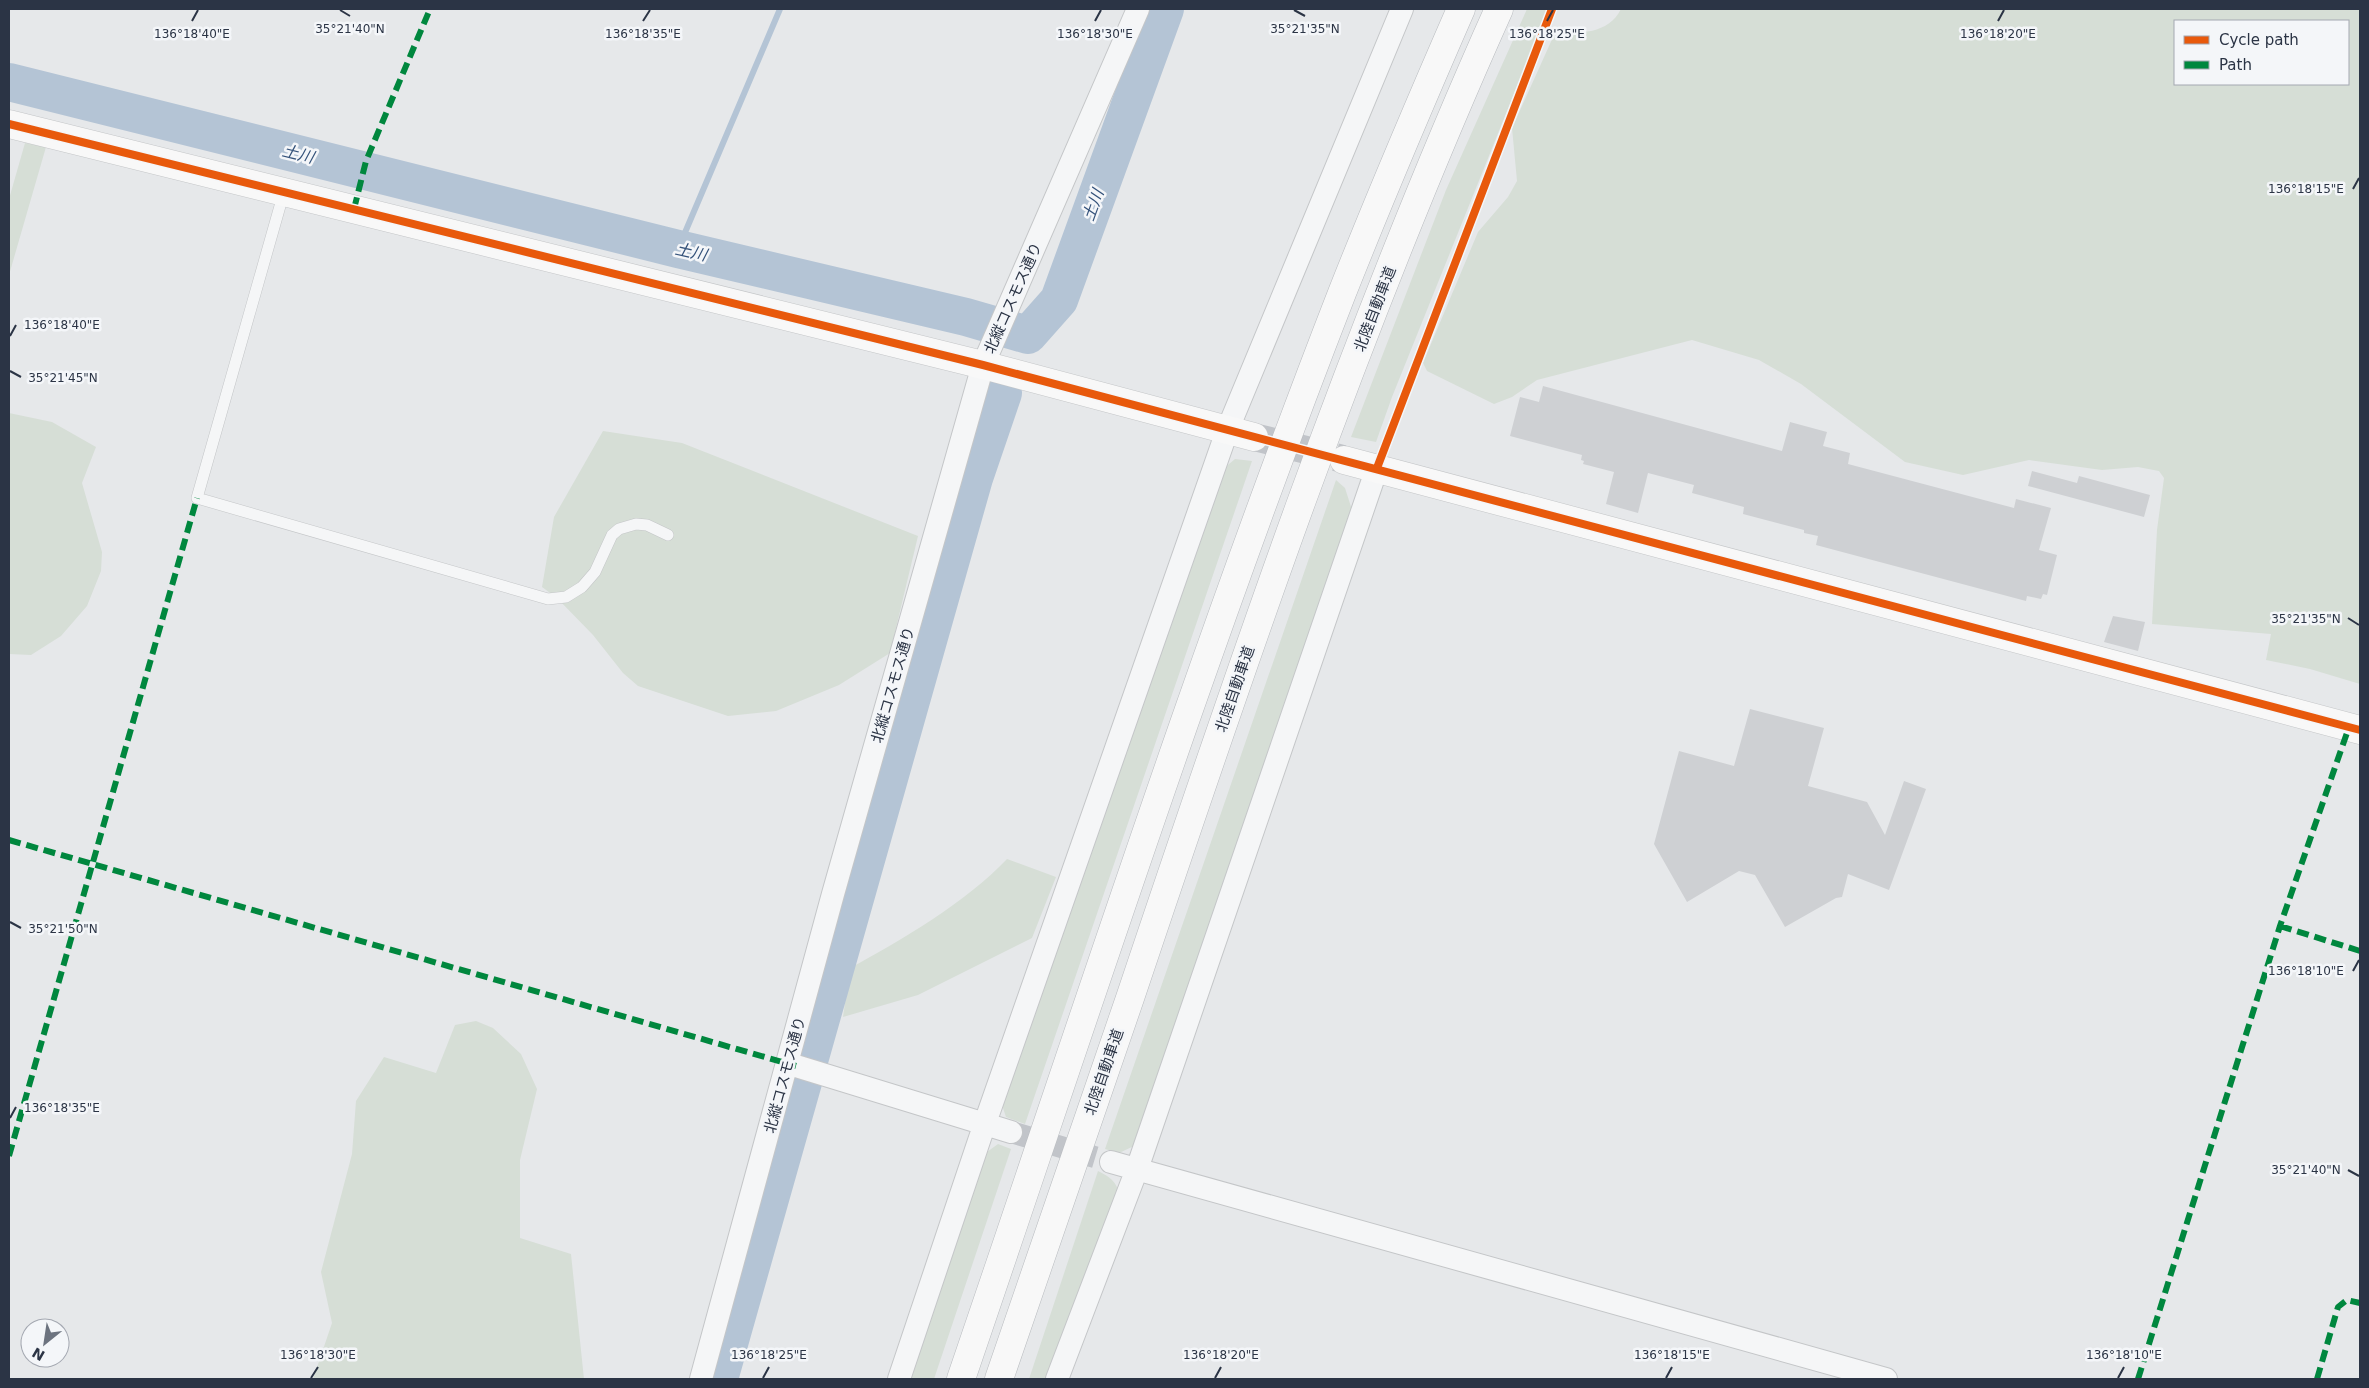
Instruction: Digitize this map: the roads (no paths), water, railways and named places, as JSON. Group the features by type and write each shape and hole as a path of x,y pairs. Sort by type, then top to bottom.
{"main road":[{"path":"961,1379 1200,678 1290,429 1394,166 1461,9"},
{"name":"北陸自動車道","path":"999,1379 1231,696 1325,439 1433,162 1499,9"},
{"path":"9,124 284,192 986,360 1227,431 1254,437"},
{"path":"1344,460 2360,730"}],"street":[{"name":"北縦コスモス通り","path":"701,1379 833,894 986,360 1138,9"},
{"path":"899,1379 985,1123 1227,431 1402,9"},
{"path":"1057,1379 1137,1169 1377,468"},
{"path":"805,1069 1011,1132"},
{"path":"1111,1162 1886,1379"}],"lane":[{"path":"284,192 197,498 548,599 566,597 582,587 595,572 612,535 619,529 636,524 647,524 668,536"}],"waterway":[{"path":"678,249 780,9"},
{"name":"土川","path":"9,82 678,249 966,317 1028,335 1059,300 1165,9"},
{"path":"719,1379 974,478 1003,393"}],"tunnel":[{"path":"1254,437 1343,459"},
{"path":"1011,1132 1111,1162"}]}
